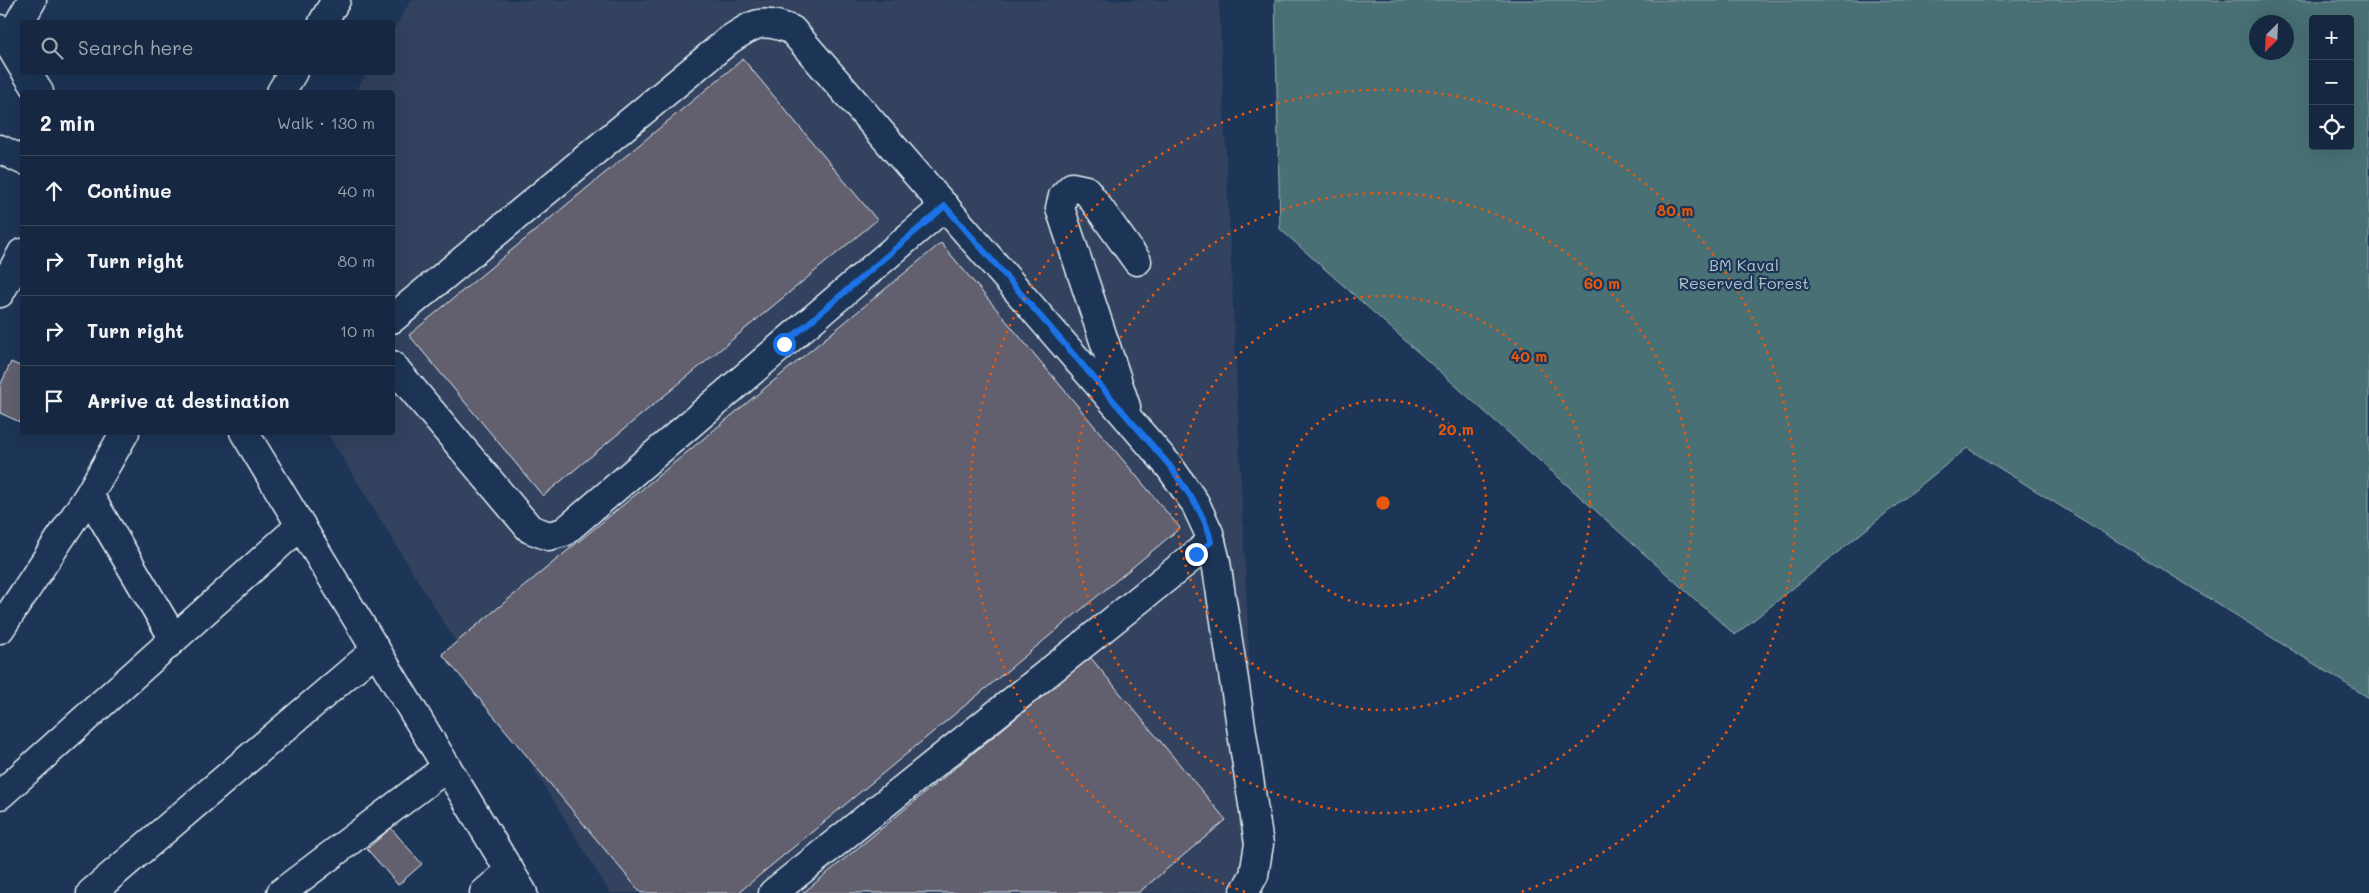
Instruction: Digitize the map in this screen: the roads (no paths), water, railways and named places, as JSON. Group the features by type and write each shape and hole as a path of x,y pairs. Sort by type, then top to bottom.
{"street":[{"path":"20,63 4,36 32,0"},
{"path":"324,20 336,0"},
{"path":"395,317 729,40 750,26 773,22 792,30 1170,466 1195,503 1210,533 1259,844 1254,875 1244,893"},
{"path":"28,75 37,90"},
{"path":"282,90 291,75"},
{"path":"0,149 20,159"},
{"path":"1130,420 1060,208 1063,196 1072,187 1086,190 1137,261"},
{"path":"395,369 530,529 549,536 564,532 945,206"},
{"path":"0,293 20,257"},
{"path":"0,629 89,495 123,435"},
{"path":"246,435 516,882 484,893"},
{"path":"89,495 174,639"},
{"path":"0,795 300,525"},
{"path":"773,893 1211,542"},
{"path":"92,893 376,650"},
{"path":"281,893 447,767"}],"park label":[{"name":"BM Kaval Reserved Forest","path":"1744,274"}]}
